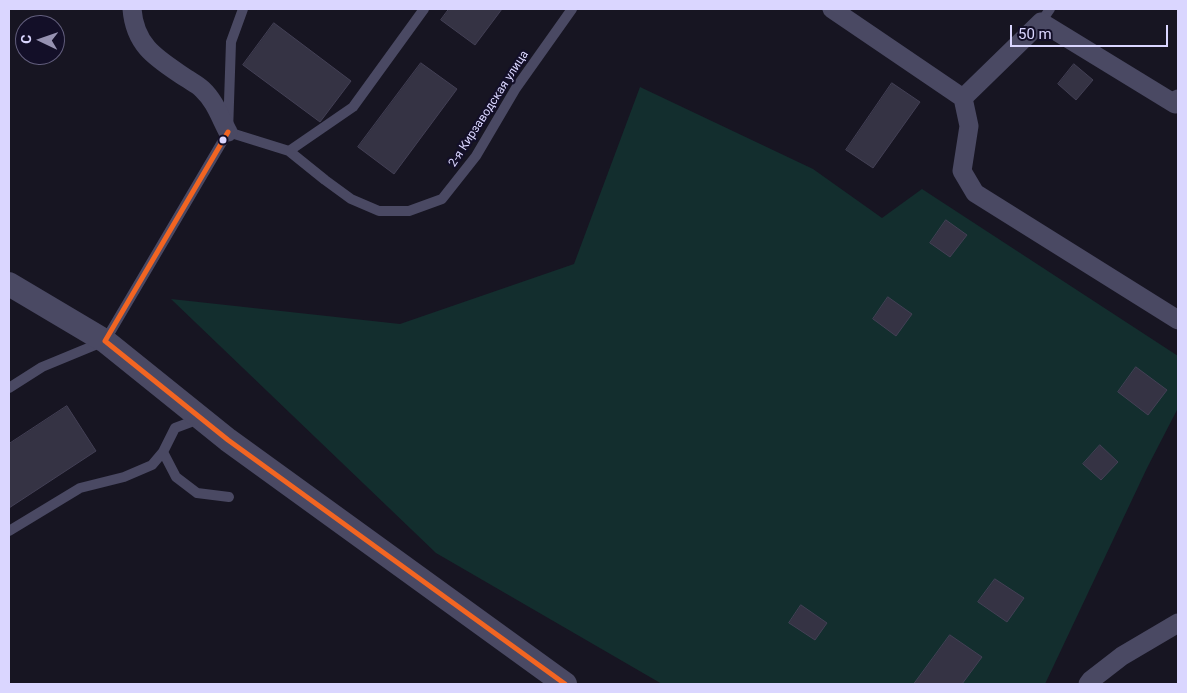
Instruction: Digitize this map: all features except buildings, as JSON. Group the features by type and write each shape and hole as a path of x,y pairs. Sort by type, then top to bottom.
{"street":[{"path":"132,9 139,36 146,49 201,88 212,99 228,132"},
{"path":"832,9 963,98 969,126 962,171 975,193 1178,320"},
{"path":"963,98 1046,15 1175,104 1178,99"},
{"path":"9,284 105,341 266,468 565,684"},
{"path":"1088,684 1122,656 1178,623"}],"lane":[{"path":"9,388 42,368 105,341 228,132 231,42 243,9"},
{"path":"289,151 353,107 424,9"},
{"name":"2-я Кирзаводская улица","path":"228,132 289,151 351,199 379,210 408,211 442,199 476,156 516,88 572,9"},
{"path":"9,531 80,488 124,477 152,465 163,452 175,428 202,418"},
{"path":"163,452 176,477 197,493 229,497"}],"green space":[{"path":"640,87 813,169 882,218 922,189 1178,356 1178,408 1147,468 1045,684 662,684 436,553 171,299 400,324 574,264"}],"transit line":[{"path":"105,341 228,132"},
{"path":"105,341 228,440 565,684"}]}
